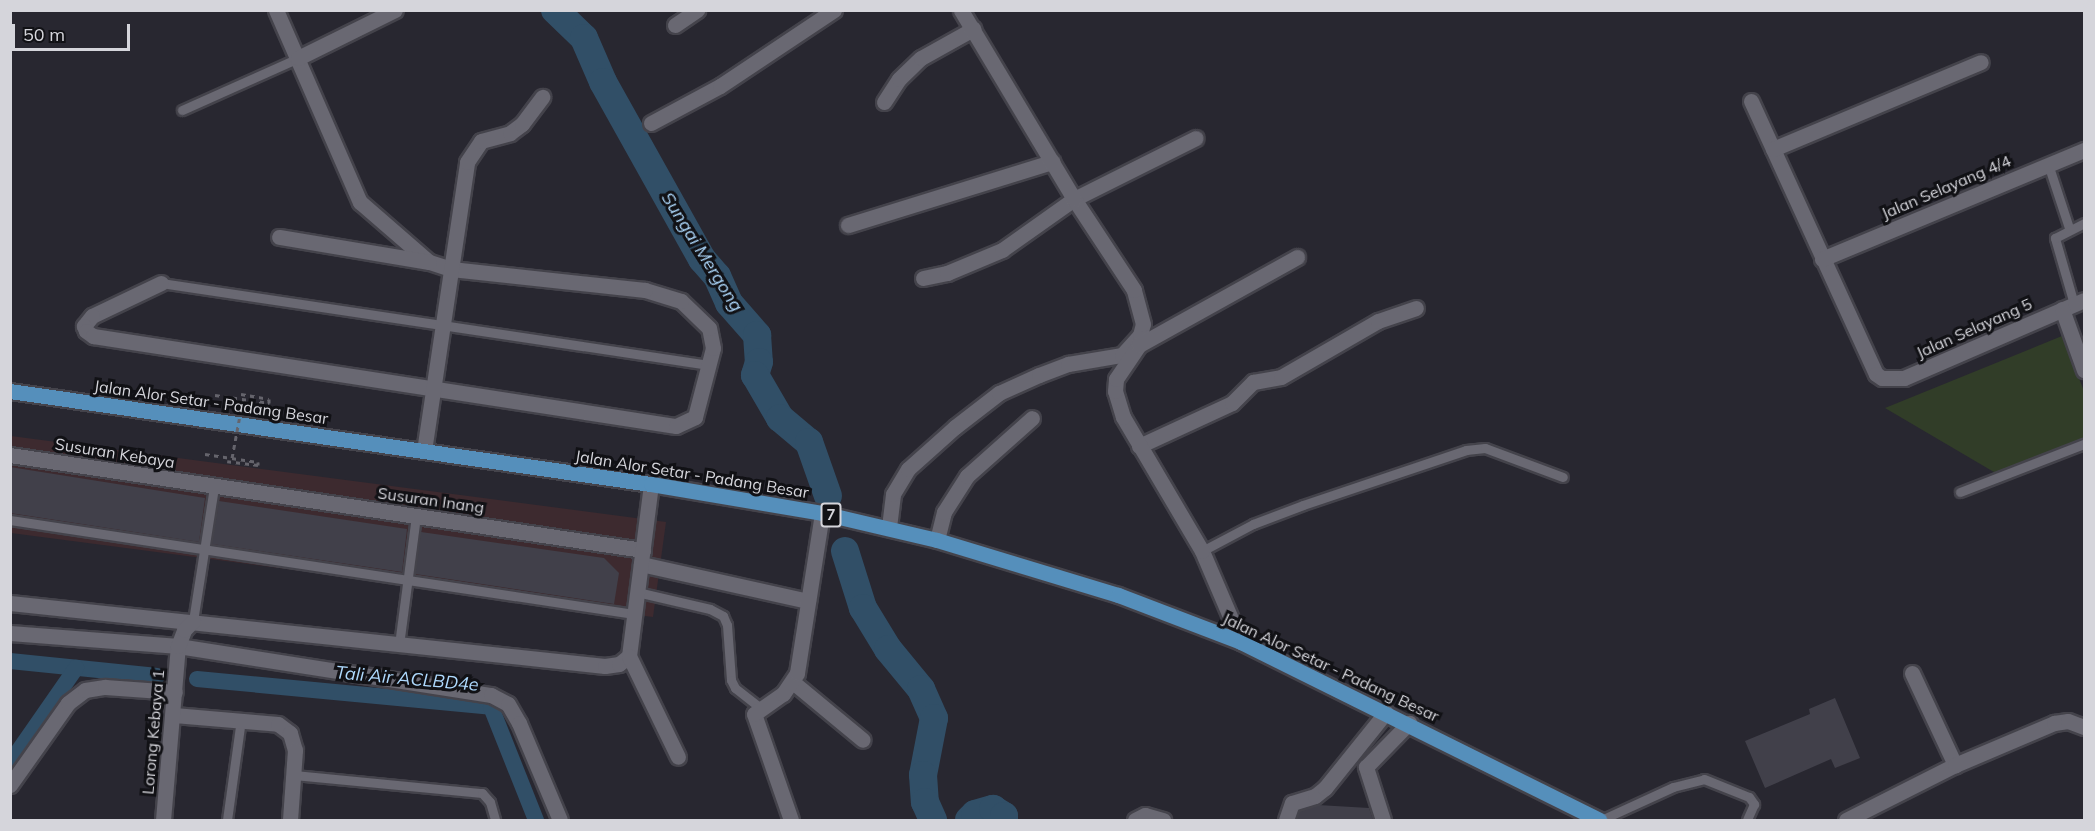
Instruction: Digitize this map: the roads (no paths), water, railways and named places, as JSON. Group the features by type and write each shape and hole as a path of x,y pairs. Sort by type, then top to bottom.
{"main road":[{"name":"Jalan Alor Setar - Padang Besar","path":"10,391 651,484 822,513 889,527 1118,595 1241,642 1409,723 1600,820"}],"street":[{"path":"276,10 360,202 429,262"},
{"path":"298,58 395,10"},
{"path":"675,25 698,10"},
{"path":"651,123 720,86 834,10"},
{"path":"961,10 1074,199 1134,290 1141,312 1140,335 1122,355 1115,391 1123,417 1202,551 1241,642"},
{"path":"884,102 898,79 921,58 973,29"},
{"path":"1773,149 1981,62"},
{"path":"424,451 471,151 481,141 510,133 522,124 542,97"},
{"path":"1751,101 1822,258"},
{"path":"923,278 956,270 1002,249 1074,199 1196,138"},
{"name":"Jalan Selayang 4/4","path":"1822,258 2085,150"},
{"path":"848,225 1052,162"},
{"path":"161,283 92,316 84,326 86,332 93,336 676,426 694,417 713,358 709,328 681,301 645,290 451,269 429,262 279,237"},
{"path":"1116,379 1138,345 1297,257"},
{"name":"Jalan Selayang 5","path":"1822,258 1876,374 1887,380 1904,378 2073,304"},
{"path":"2073,304 2085,370"},
{"path":"1139,446 1232,403 1253,382 1281,377 1378,321 1416,308"},
{"path":"889,527 893,494 908,469 999,393 1068,364 1122,355"},
{"path":"937,540 944,512 967,476 1032,418"},
{"name":"Susuran Kebaya","path":"10,455 214,487"},
{"path":"651,484 629,656 678,757"},
{"name":"Susuran Inang","path":"214,487 416,516 642,557 808,601"},
{"path":"791,820 754,714 759,707 783,694 794,683 822,513"},
{"path":"10,603 170,622 193,621 605,666 620,664 629,656"},
{"path":"178,646 184,630 193,621"},
{"path":"10,633 178,646 491,695 508,704 519,723 560,820"},
{"name":"Lorong Kebaya 1","path":"163,820 174,715 178,646"},
{"path":"1912,673 1955,765"},
{"path":"794,683 863,740"},
{"path":"10,785 68,703 85,690 105,687 175,692"},
{"path":"1286,820 1292,803 1315,796 1325,788 1386,712"},
{"path":"174,715 278,724 290,733 295,750 290,820"},
{"path":"1846,820 1955,765 2054,723 2068,720 2085,726"},
{"path":"1383,820 1366,767 1409,723"},
{"path":"1135,820 1145,815 1163,820"}],"lane":[{"path":"182,110 298,58"},
{"path":"2048,164 2069,228"},
{"path":"2073,304 2054,242 2058,233 2085,223"},
{"path":"161,283 442,328 709,365"},
{"path":"1960,492 2085,444"},
{"path":"1202,551 1293,509 1466,450 1485,448 1563,477"},
{"path":"193,621 214,487"},
{"path":"399,645 416,516"},
{"path":"10,520 634,614"},
{"path":"638,592 710,609 723,616 727,625 731,680 735,688 759,707"},
{"path":"227,820 241,719"},
{"path":"294,775 482,793 490,802 495,820"},
{"path":"1600,820 1673,787 1704,779 1749,797 1754,804 1747,820"}],"waterway":[{"name":"Sungai Mergong","path":"555,10 584,38 603,82 702,259 717,276 729,303 757,335 759,362 755,375 780,418 809,442 828,496"},
{"name":"Sungai Mergong","path":"845,551 863,608 888,649 921,689 934,718 923,775 925,802 933,820"},
{"name":"Tali Air ACLBD4e","path":"10,661 157,676"},
{"path":"10,763 76,668"},
{"name":"Tali Air ACLBD4e","path":"197,679 491,707 536,820"},
{"name":"Sungai Mergong","path":"969,820 975,814 993,809 1004,816 1004,820"}]}
